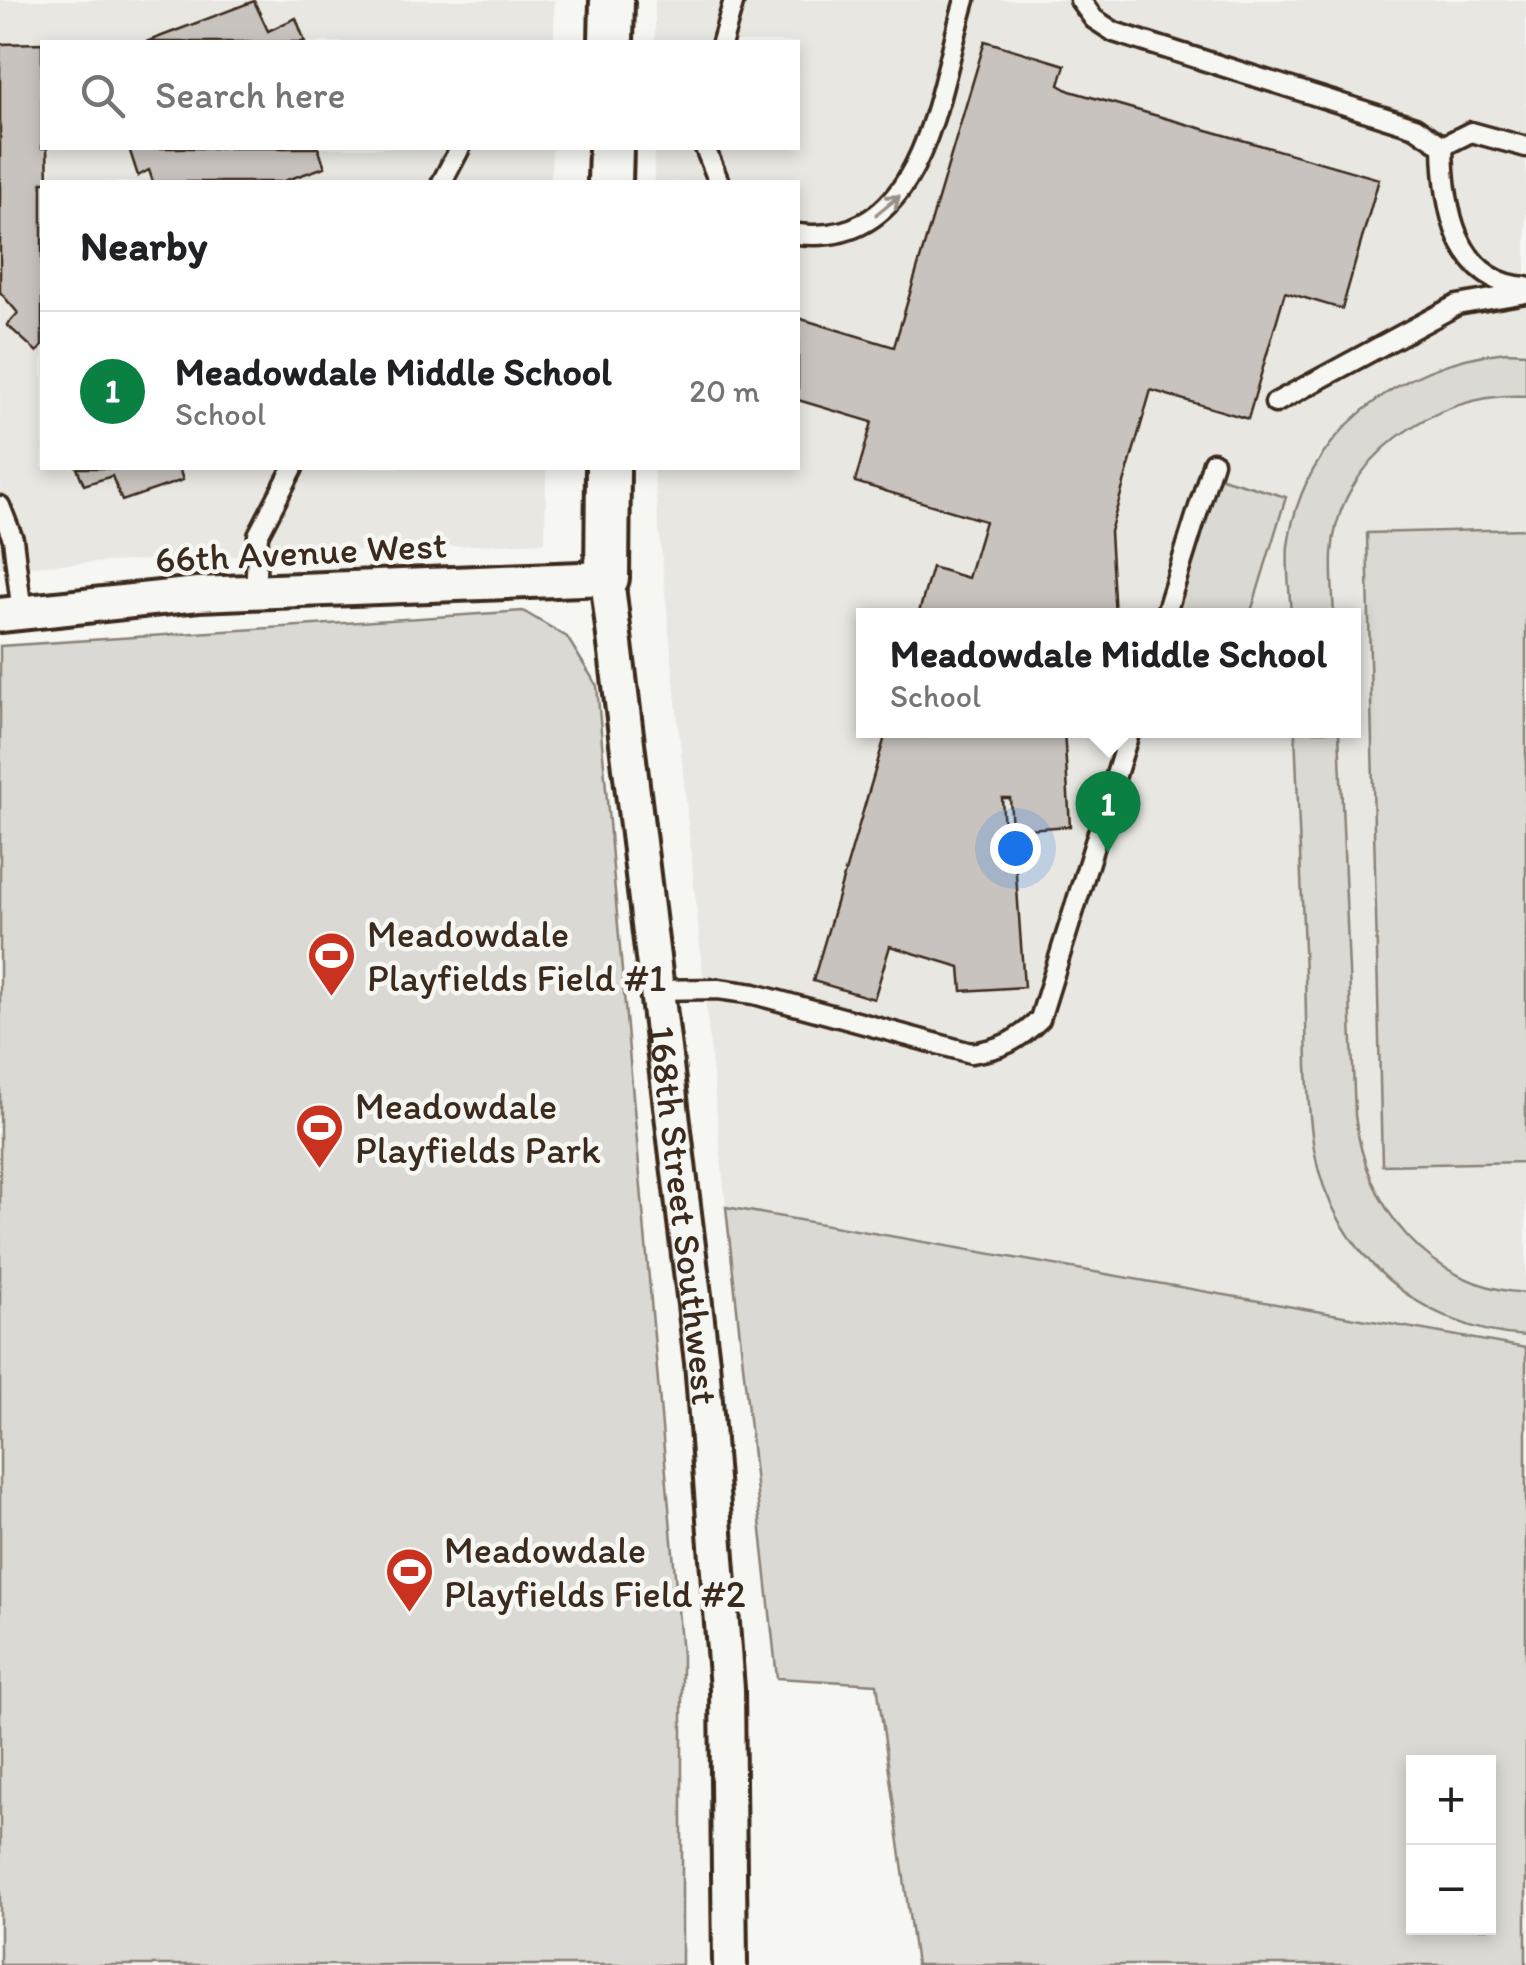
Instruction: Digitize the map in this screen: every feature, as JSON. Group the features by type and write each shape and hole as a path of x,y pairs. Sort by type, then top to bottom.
{"street":[{"path":"612,0 612,40"},
{"path":"610,150 610,180"},
{"name":"168th Street Southwest","path":"608,470 607,578 705,1400 727,1689 730,1965"},
{"name":"66th Avenue West","path":"11,614 255,592 607,578"}],"lane":[{"path":"723,40 734,0"},
{"path":"800,234 838,230 863,222 901,195 925,140 964,0"},
{"path":"1080,0 1094,19 1114,32 1415,127 1443,146"},
{"path":"1443,146 1471,132 1526,147"},
{"path":"1443,146 1450,222 1466,256 1494,280 1526,290"},
{"path":"443,180 459,150"},
{"path":"706,150 717,180"},
{"path":"1276,404 1458,305 1526,290"},
{"path":"1168,608 1213,462"},
{"path":"255,592 258,534 292,470"},
{"path":"0,506 13,539 11,614"},
{"path":"655,990 718,989 754,994 971,1052 998,1050 1021,1038 1040,1019 1128,738"}],"shaded area":[{"path":"0,0 554,0 554,40 40,40 40,150 552,150 551,180 40,180 40,470 546,470 545,542 0,567"},
{"path":"655,0 1526,0 1526,1348 726,1207 653,470 800,470 800,180 654,180 654,150 800,150 800,40 655,40"},
{"path":"1526,353 1526,396 1492,397 1458,405 1426,418 1397,437 1352,488 1338,519 1332,554 1334,608 1291,608 1288,546 1297,506 1313,470 1335,438 1362,411 1394,389 1428,371 1466,359"},
{"path":"1205,473 1286,497 1252,608 1163,608"},
{"path":"1526,529 1526,1162 1382,1165 1367,533"},
{"name":"Meadowdale Playfields Park","path":"523,611 567,637 597,686 682,1655 682,1965 0,1965 0,646"},
{"path":"1295,738 1339,738 1355,1115 1361,1149 1388,1210 1431,1258 1459,1276 1526,1293 1526,1336 1488,1331 1418,1302 1361,1252 1340,1221 1324,1186 1314,1149"},
{"path":"726,1207 1526,1348 1526,1965 916,1965 877,1684 777,1678"}],"building":[{"path":"254,1 268,31 296,18 304,40 151,40"},
{"path":"985,41 1065,65 1059,85 1070,91 1379,179 1342,309 1285,292 1248,419 1151,390 1110,532 1115,608 920,608 932,567 968,578 985,521 855,482 872,422 800,401 800,319 894,347"},
{"path":"40,43 40,150 47,150 48,180 40,180 37,352 7,325 18,313 0,292 0,44"},
{"path":"130,150 319,150 325,167 287,180 152,180 149,170 138,176"},
{"path":"78,470 180,470 183,480 122,501 112,476 84,485"},
{"path":"885,738 1064,738 1070,826 1012,830 1010,798 1002,798 1005,846 1014,846 1024,987 962,991 960,967 890,946 874,999 813,981"}],"place":[{"name":"Meadowdale Middle School","path":"1108,853"},
{"name":"Meadowdale Playfields Field #1","path":"332,998"},
{"name":"Meadowdale Playfields Park","path":"320,1170"},
{"name":"Meadowdale Playfields Field #2","path":"409,1614"}]}
